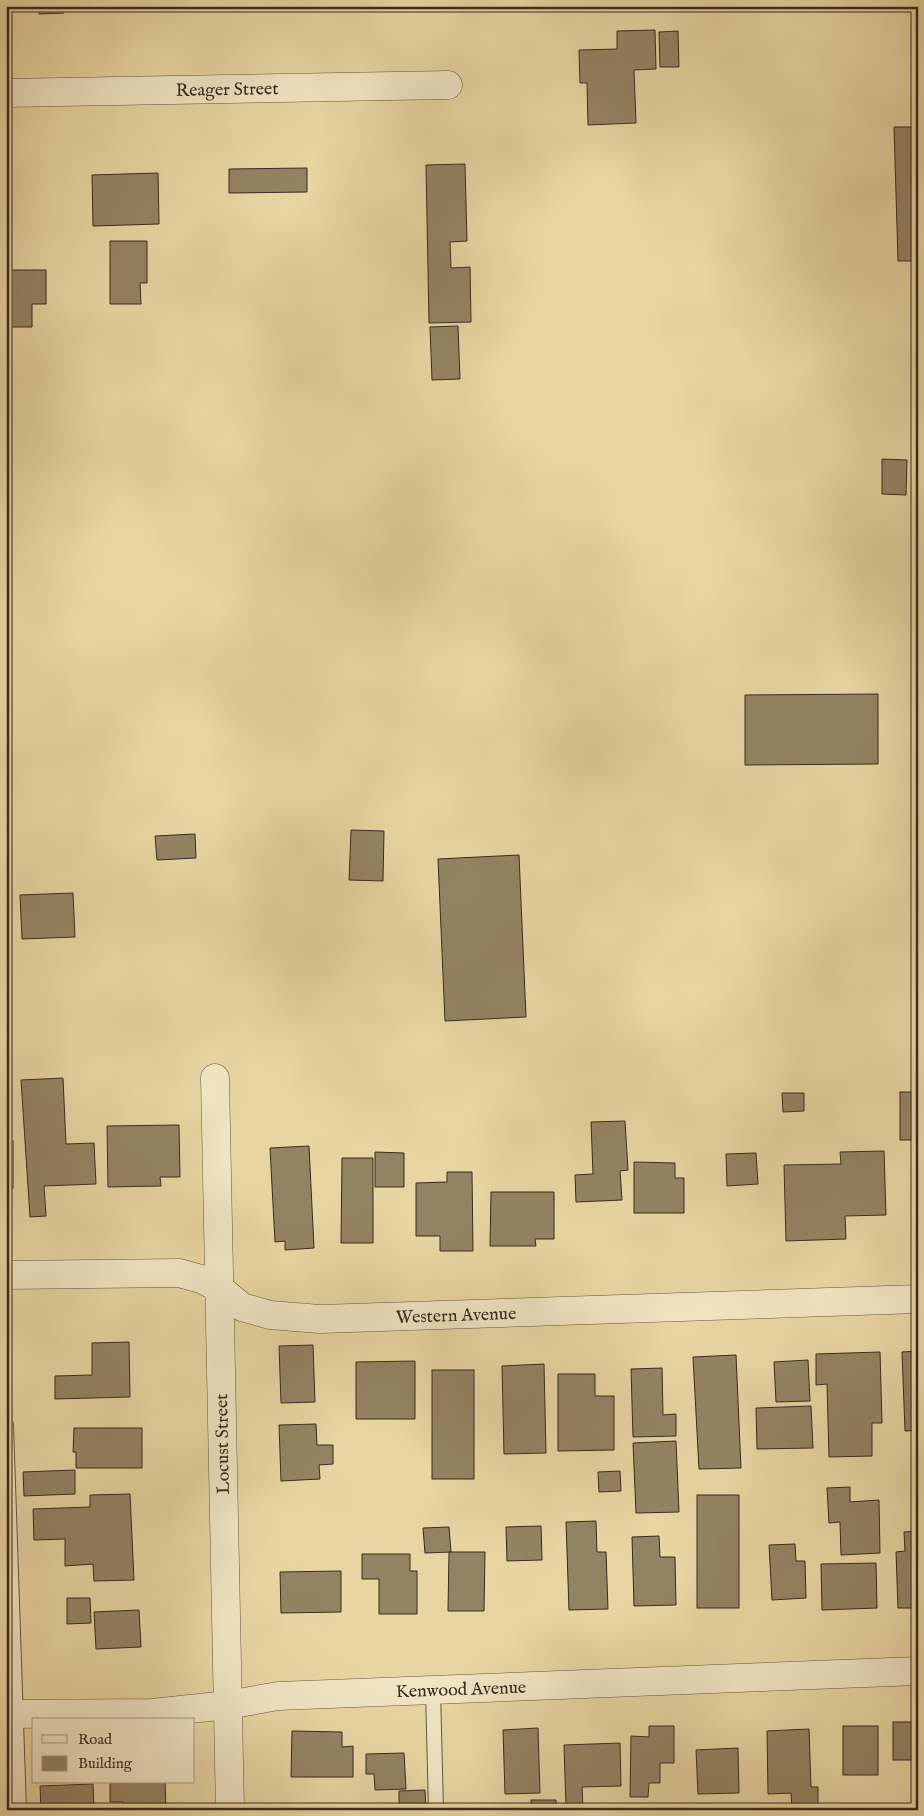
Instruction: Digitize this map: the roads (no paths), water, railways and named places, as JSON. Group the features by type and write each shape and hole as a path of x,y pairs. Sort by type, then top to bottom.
{"street":[{"name":"Reager Street","path":"6,93 448,85"},
{"name":"Locust Street","path":"215,1078 230,1810"},
{"name":"Western Avenue","path":"6,1275 178,1273 201,1279 219,1288 242,1307 270,1315 320,1319 918,1299"},
{"name":"Kenwood Avenue","path":"11,1714 152,1713 228,1705 278,1696 918,1671"}],"lane":[{"path":"6,1425 11,1714 19,1810"},
{"path":"433,1690 436,1810"}]}
